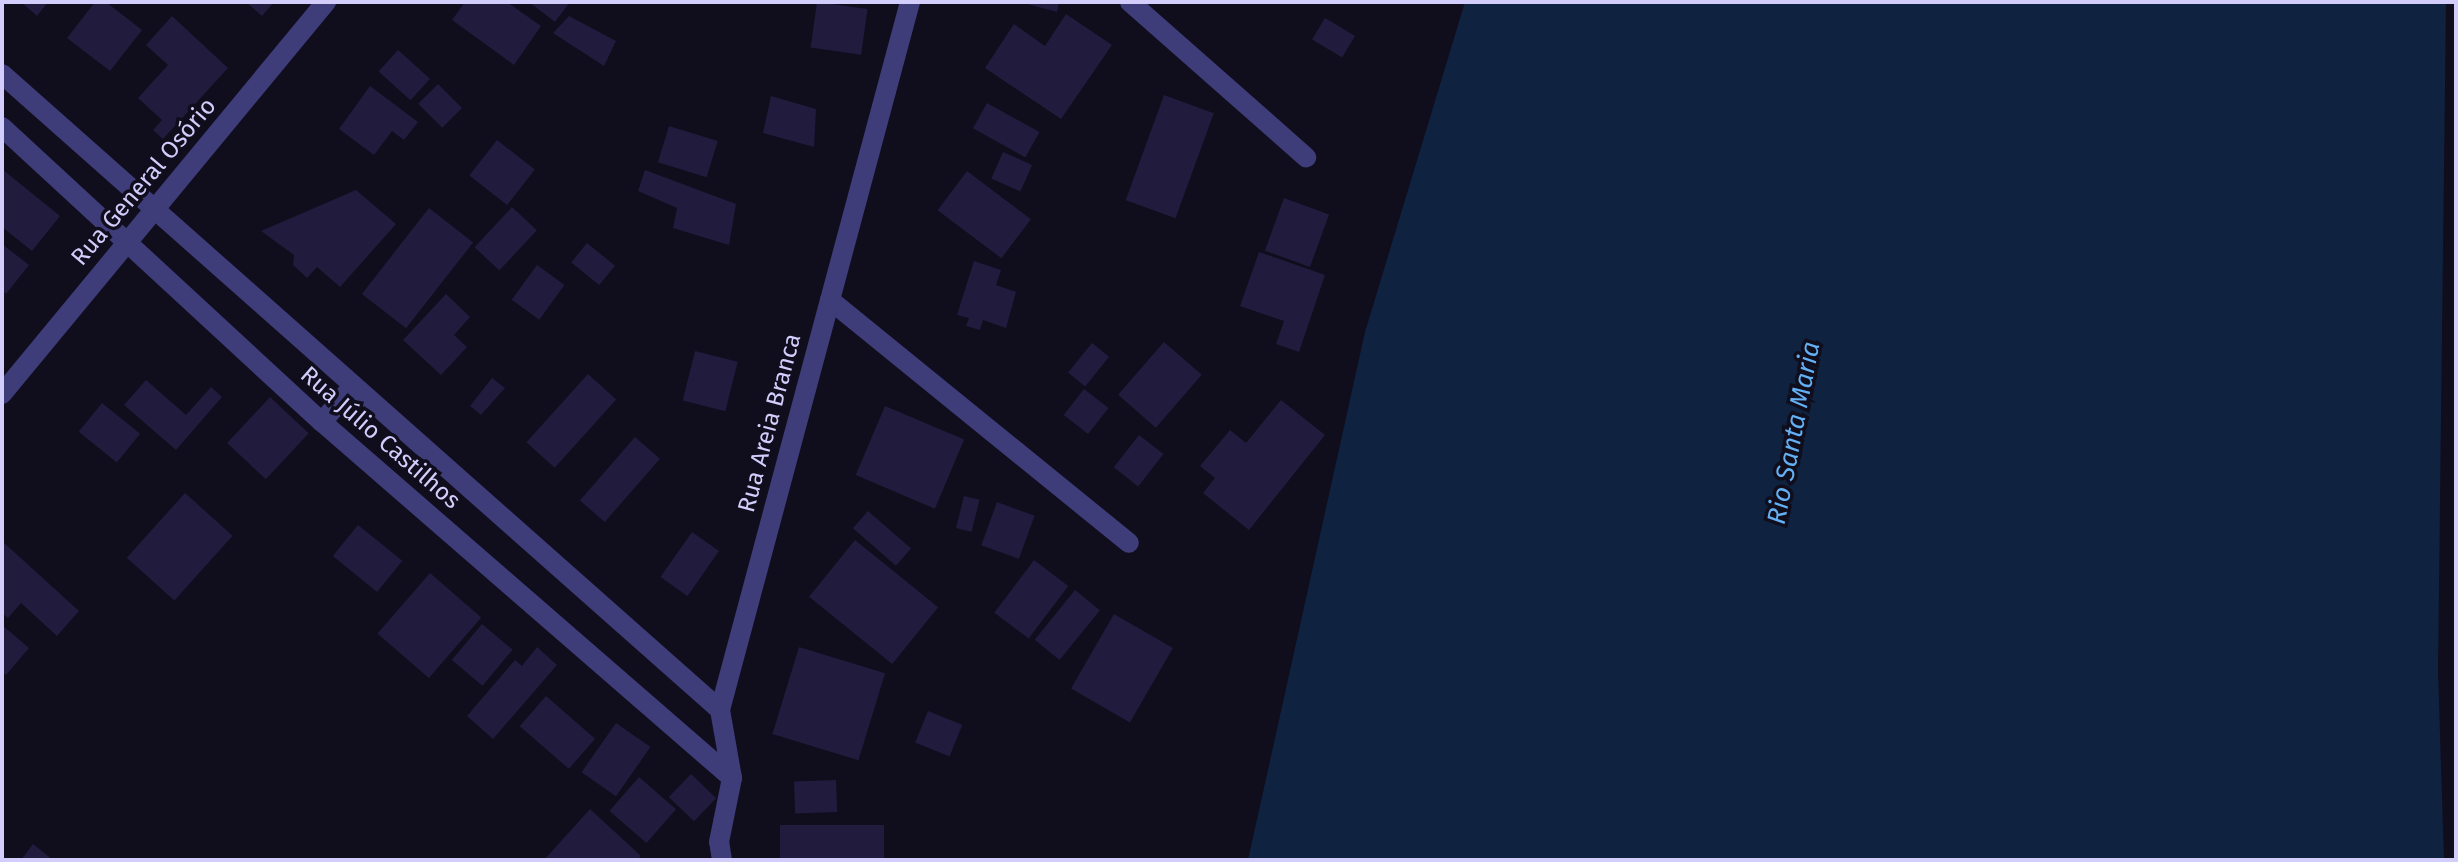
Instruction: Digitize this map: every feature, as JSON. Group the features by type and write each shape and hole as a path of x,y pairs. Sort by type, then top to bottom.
{"street":[{"name":"Rua General Osório","path":"2,394 326,2"},
{"name":"Rua Areia Branca","path":"720,851 732,778 720,710 910,2"},
{"path":"1130,2 1306,157"},
{"name":"Rua Júlio Castilhos","path":"2,74 720,710"},
{"name":"Rua Júlio Castilhos","path":"2,127 126,245 322,422 732,778"},
{"path":"830,300 1129,543"},
{"path":"322,422 353,386"},
{"path":"704,860 720,851"}],"water":[{"name":"Rio Santa Maria","path":"1465,2 2446,2 2438,670 2444,860 1248,860 1365,332"}],"building":[{"path":"21,2 48,2 37,16"},
{"path":"95,2 106,2 142,30 110,71 67,38"},
{"path":"246,2 274,2 262,16"},
{"path":"465,2 507,2 541,26 514,65 452,20"},
{"path":"529,2 570,2 555,22"},
{"path":"817,2 868,9 861,55 811,48"},
{"path":"1020,2 1059,2 1057,12"},
{"path":"1066,14 1112,45 1061,119 985,68 1014,24 1045,46"},
{"path":"172,16 228,68 163,139 153,130 162,120 138,98 168,65 146,45"},
{"path":"569,16 616,41 604,66 553,33"},
{"path":"1325,18 1355,36 1342,57 1312,39"},
{"path":"398,50 430,79 411,100 379,72"},
{"path":"438,84 462,108 442,128 418,104"},
{"path":"370,86 418,122 404,140 392,131 374,155 339,129"},
{"path":"1164,95 1214,113 1175,218 1126,200"},
{"path":"771,96 816,109 814,147 763,133"},
{"path":"987,103 1039,132 1025,157 973,128"},
{"path":"669,126 718,141 707,177 658,162"},
{"path":"497,140 535,170 507,205 469,175"},
{"path":"1003,152 1032,165 1020,192 991,178"},
{"path":"2,169 60,216 32,251 2,227"},
{"path":"645,170 736,204 729,245 673,228 677,208 638,191"},
{"path":"967,171 1031,219 1001,258 938,210"},
{"path":"356,190 396,224 340,287 317,267 307,278 293,265 294,255 261,231"},
{"path":"1284,198 1329,214 1310,267 1265,251"},
{"path":"512,207 537,230 499,270 474,247"},
{"path":"429,208 473,242 406,328 362,294"},
{"path":"587,243 615,266 599,285 571,262"},
{"path":"2,244 29,265 6,294 2,290"},
{"path":"1259,252 1325,275 1299,352 1276,344 1284,321 1240,306"},
{"path":"974,261 1001,270 996,285 1016,292 1006,328 983,320 980,330 966,326 969,318 957,315"},
{"path":"537,265 565,285 539,320 512,300"},
{"path":"446,294 470,317 454,335 467,347 441,375 403,340"},
{"path":"1164,342 1202,375 1156,428 1118,395"},
{"path":"1092,343 1109,357 1085,386 1068,373"},
{"path":"695,351 738,362 725,411 683,400"},
{"path":"588,374 616,399 555,468 526,442"},
{"path":"492,378 505,388 481,415 470,406"},
{"path":"146,380 186,415 211,387 222,397 176,450 124,405"},
{"path":"1084,389 1108,408 1088,434 1064,415"},
{"path":"270,397 309,433 266,479 227,443"},
{"path":"1281,400 1325,435 1249,530 1203,493 1215,478 1200,466 1230,430 1246,443"},
{"path":"102,403 140,434 117,463 79,432"},
{"path":"885,406 964,440 935,509 856,475"},
{"path":"1139,435 1163,454 1138,486 1114,467"},
{"path":"635,437 660,459 605,522 580,500"},
{"path":"185,493 233,536 174,600 127,558"},
{"path":"964,496 980,500 972,532 956,528"},
{"path":"997,502 1035,516 1019,559 981,545"},
{"path":"868,511 911,548 896,566 853,528"},
{"path":"358,525 402,561 377,592 333,556"},
{"path":"692,532 719,551 687,596 660,577"},
{"path":"855,540 938,607 892,664 809,597"},
{"path":"2,541 79,611 57,636 21,603 8,618 2,613"},
{"path":"1034,560 1068,586 1029,639 994,613"},
{"path":"430,573 481,618 429,678 378,633"},
{"path":"1075,590 1100,610 1060,660 1035,640"},
{"path":"1114,614 1173,648 1130,722 1071,688"},
{"path":"482,624 513,650 482,686 452,660"},
{"path":"2,625 29,648 6,675 2,672"},
{"path":"537,647 557,665 493,739 467,716 515,660 522,666"},
{"path":"799,647 885,673 858,760 772,734"},
{"path":"546,696 595,739 569,769 520,726"},
{"path":"928,711 962,725 950,756 915,743"},
{"path":"616,723 650,747 616,796 582,772"},
{"path":"691,774 716,798 694,821 669,797"},
{"path":"639,777 676,809 646,843 609,811"},
{"path":"836,780 837,812 795,813 794,781"},
{"path":"590,809 641,856 637,860 544,860"},
{"path":"780,825 884,825 884,860 780,860"},
{"path":"33,844 53,860 21,860"}]}
